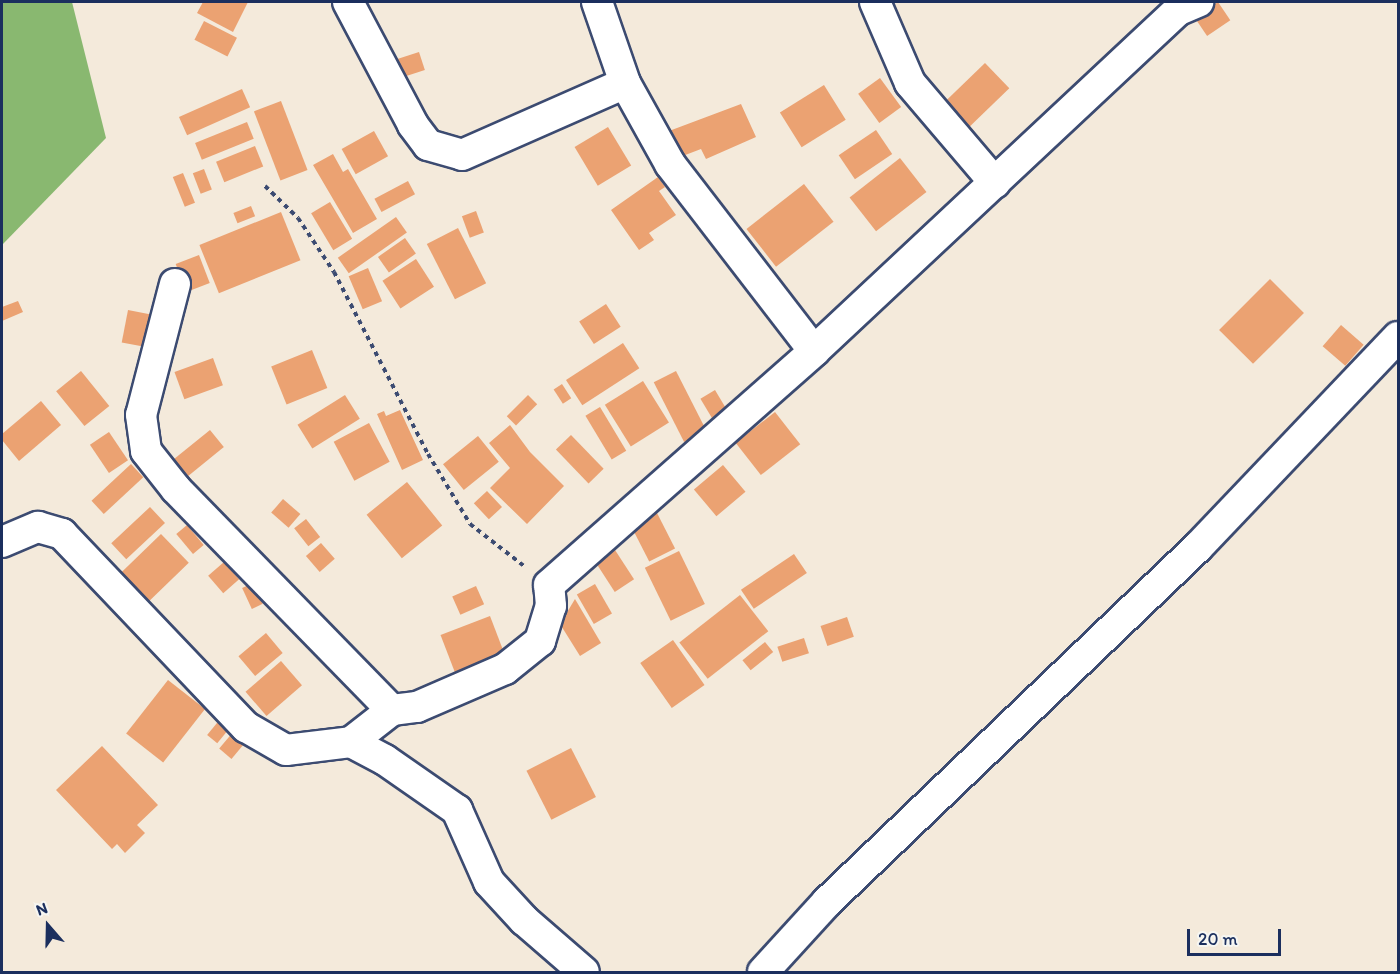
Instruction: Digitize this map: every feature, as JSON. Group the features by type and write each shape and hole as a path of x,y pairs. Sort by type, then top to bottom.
{"street":[{"path":"348,2 412,125 428,145 462,155 625,83"},
{"path":"597,2 625,83 670,164 814,351"},
{"path":"875,2 910,83 995,183"},
{"path":"2,543 38,527 62,534 246,727 286,750 351,742 392,710 417,707 505,669 540,641 551,606 549,585 814,351 1179,10 1198,2"},
{"path":"175,284 141,416 146,451 176,489 392,710"},
{"path":"762,972 826,902 1198,547 1398,338"},
{"path":"351,742 385,760 457,810 489,882 524,920 584,972"}],"path":[{"path":"265,186 298,218 334,272 428,454 470,524 549,585"}],"green space":[{"path":"2,2 72,2 106,138 2,245"}],"building":[{"path":"203,2 248,2 233,32 197,13"},
{"path":"1218,2 1230,20 1207,36 1195,18"},
{"path":"204,21 237,38 227,57 194,40"},
{"path":"419,52 425,70 400,78 394,60"},
{"path":"985,63 1009,88 970,126 945,101"},
{"path":"880,78 901,107 879,123 858,94"},
{"path":"824,85 846,120 802,147 780,113"},
{"path":"242,89 250,107 187,135 179,117"},
{"path":"281,101 308,170 280,180 254,111"},
{"path":"741,104 756,137 706,159 701,149 680,157 669,131"},
{"path":"247,122 254,139 202,160 195,143"},
{"path":"608,127 631,166 598,186 575,147"},
{"path":"876,130 892,154 855,179 839,155"},
{"path":"374,131 388,156 356,174 342,149"},
{"path":"255,146 263,166 224,182 216,162"},
{"path":"333,154 343,172 348,169 377,219 353,233 313,165"},
{"path":"900,158 926,192 876,231 850,197"},
{"path":"204,169 212,190 201,194 193,173"},
{"path":"183,173 195,203 185,207 173,177"},
{"path":"658,177 665,187 659,191 676,215 649,233 654,240 639,250 611,210"},
{"path":"408,181 415,194 381,212 374,199"},
{"path":"804,184 834,222 776,267 746,229"},
{"path":"330,202 352,239 333,250 311,213"},
{"path":"251,206 255,216 238,223 233,213"},
{"path":"476,211 484,233 470,238 462,216"},
{"path":"281,212 300,260 219,293 199,245"},
{"path":"396,217 407,233 349,273 338,258"},
{"path":"458,228 486,283 455,299 427,244"},
{"path":"405,238 416,254 389,272 378,257"},
{"path":"199,255 210,283 186,292 176,264"},
{"path":"416,259 434,287 400,308 382,281"},
{"path":"368,268 382,301 363,309 349,276"},
{"path":"1270,279 1304,313 1253,364 1219,330"},
{"path":"18,301 23,312 2,321 2,307"},
{"path":"606,304 621,327 594,344 579,321"},
{"path":"128,310 154,315 147,347 122,342"},
{"path":"1341,325 1364,345 1345,366 1323,346"},
{"path":"623,343 639,368 582,405 566,380"},
{"path":"312,350 327,388 287,404 271,366"},
{"path":"213,358 223,385 184,399 174,372"},
{"path":"81,371 109,406 84,426 56,391"},
{"path":"676,371 706,431 684,442 654,382"},
{"path":"643,381 669,423 631,446 605,405"},
{"path":"562,384 571,398 563,404 554,389"},
{"path":"715,390 729,413 714,422 700,399"},
{"path":"345,395 360,419 312,448 298,425"},
{"path":"528,395 537,404 516,425 507,416"},
{"path":"41,401 61,425 19,461 2,440 2,434"},
{"path":"600,407 626,451 612,459 585,416"},
{"path":"400,410 423,460 402,470 377,414 384,411 386,416"},
{"path":"775,412 800,444 761,475 736,443"},
{"path":"369,423 390,462 354,481 334,442"},
{"path":"510,425 530,452 564,486 527,524 490,488 510,468 489,443"},
{"path":"210,430 224,447 183,480 169,463"},
{"path":"109,432 128,460 109,473 90,445"},
{"path":"571,435 604,469 589,483 556,450"},
{"path":"478,436 499,462 464,490 443,464"},
{"path":"131,464 143,477 104,514 92,501"},
{"path":"723,465 745,492 716,516 694,489"},
{"path":"407,482 442,526 402,558 367,515"},
{"path":"487,491 502,507 489,519 474,503"},
{"path":"283,499 300,514 289,528 271,513"},
{"path":"150,507 165,523 126,559 111,543"},
{"path":"656,511 675,548 649,562 630,524"},
{"path":"306,519 320,537 308,546 294,528"},
{"path":"187,525 204,545 193,554 176,534"},
{"path":"161,534 189,563 149,602 121,573"},
{"path":"321,543 335,559 320,572 306,556"},
{"path":"615,550 634,579 615,592 596,563"},
{"path":"679,551 705,604 671,621 645,568"},
{"path":"794,554 807,573 754,609 741,590"},
{"path":"224,562 239,579 223,593 208,576"},
{"path":"253,583 263,604 252,609 242,588"},
{"path":"595,584 612,613 594,624 577,594"},
{"path":"476,586 484,604 460,615 452,597"},
{"path":"740,595 768,631 708,679 679,642"},
{"path":"575,599 601,643 580,656 560,624"},
{"path":"490,616 507,660 457,679 441,635"},
{"path":"847,617 854,637 827,646 821,626"},
{"path":"266,633 283,653 255,676 238,656"},
{"path":"804,638 809,653 782,662 777,647"},
{"path":"673,640 705,685 672,708 640,663"},
{"path":"765,642 773,652 751,670 742,660"},
{"path":"281,661 302,685 267,716 246,692"},
{"path":"168,680 205,709 163,763 126,734"},
{"path":"221,718 231,726 217,743 207,735"},
{"path":"234,731 246,741 231,759 219,749"},
{"path":"102,746 158,805 137,825 145,833 125,853 117,844 112,849 56,790"},
{"path":"571,748 596,797 551,820 526,771"}]}
